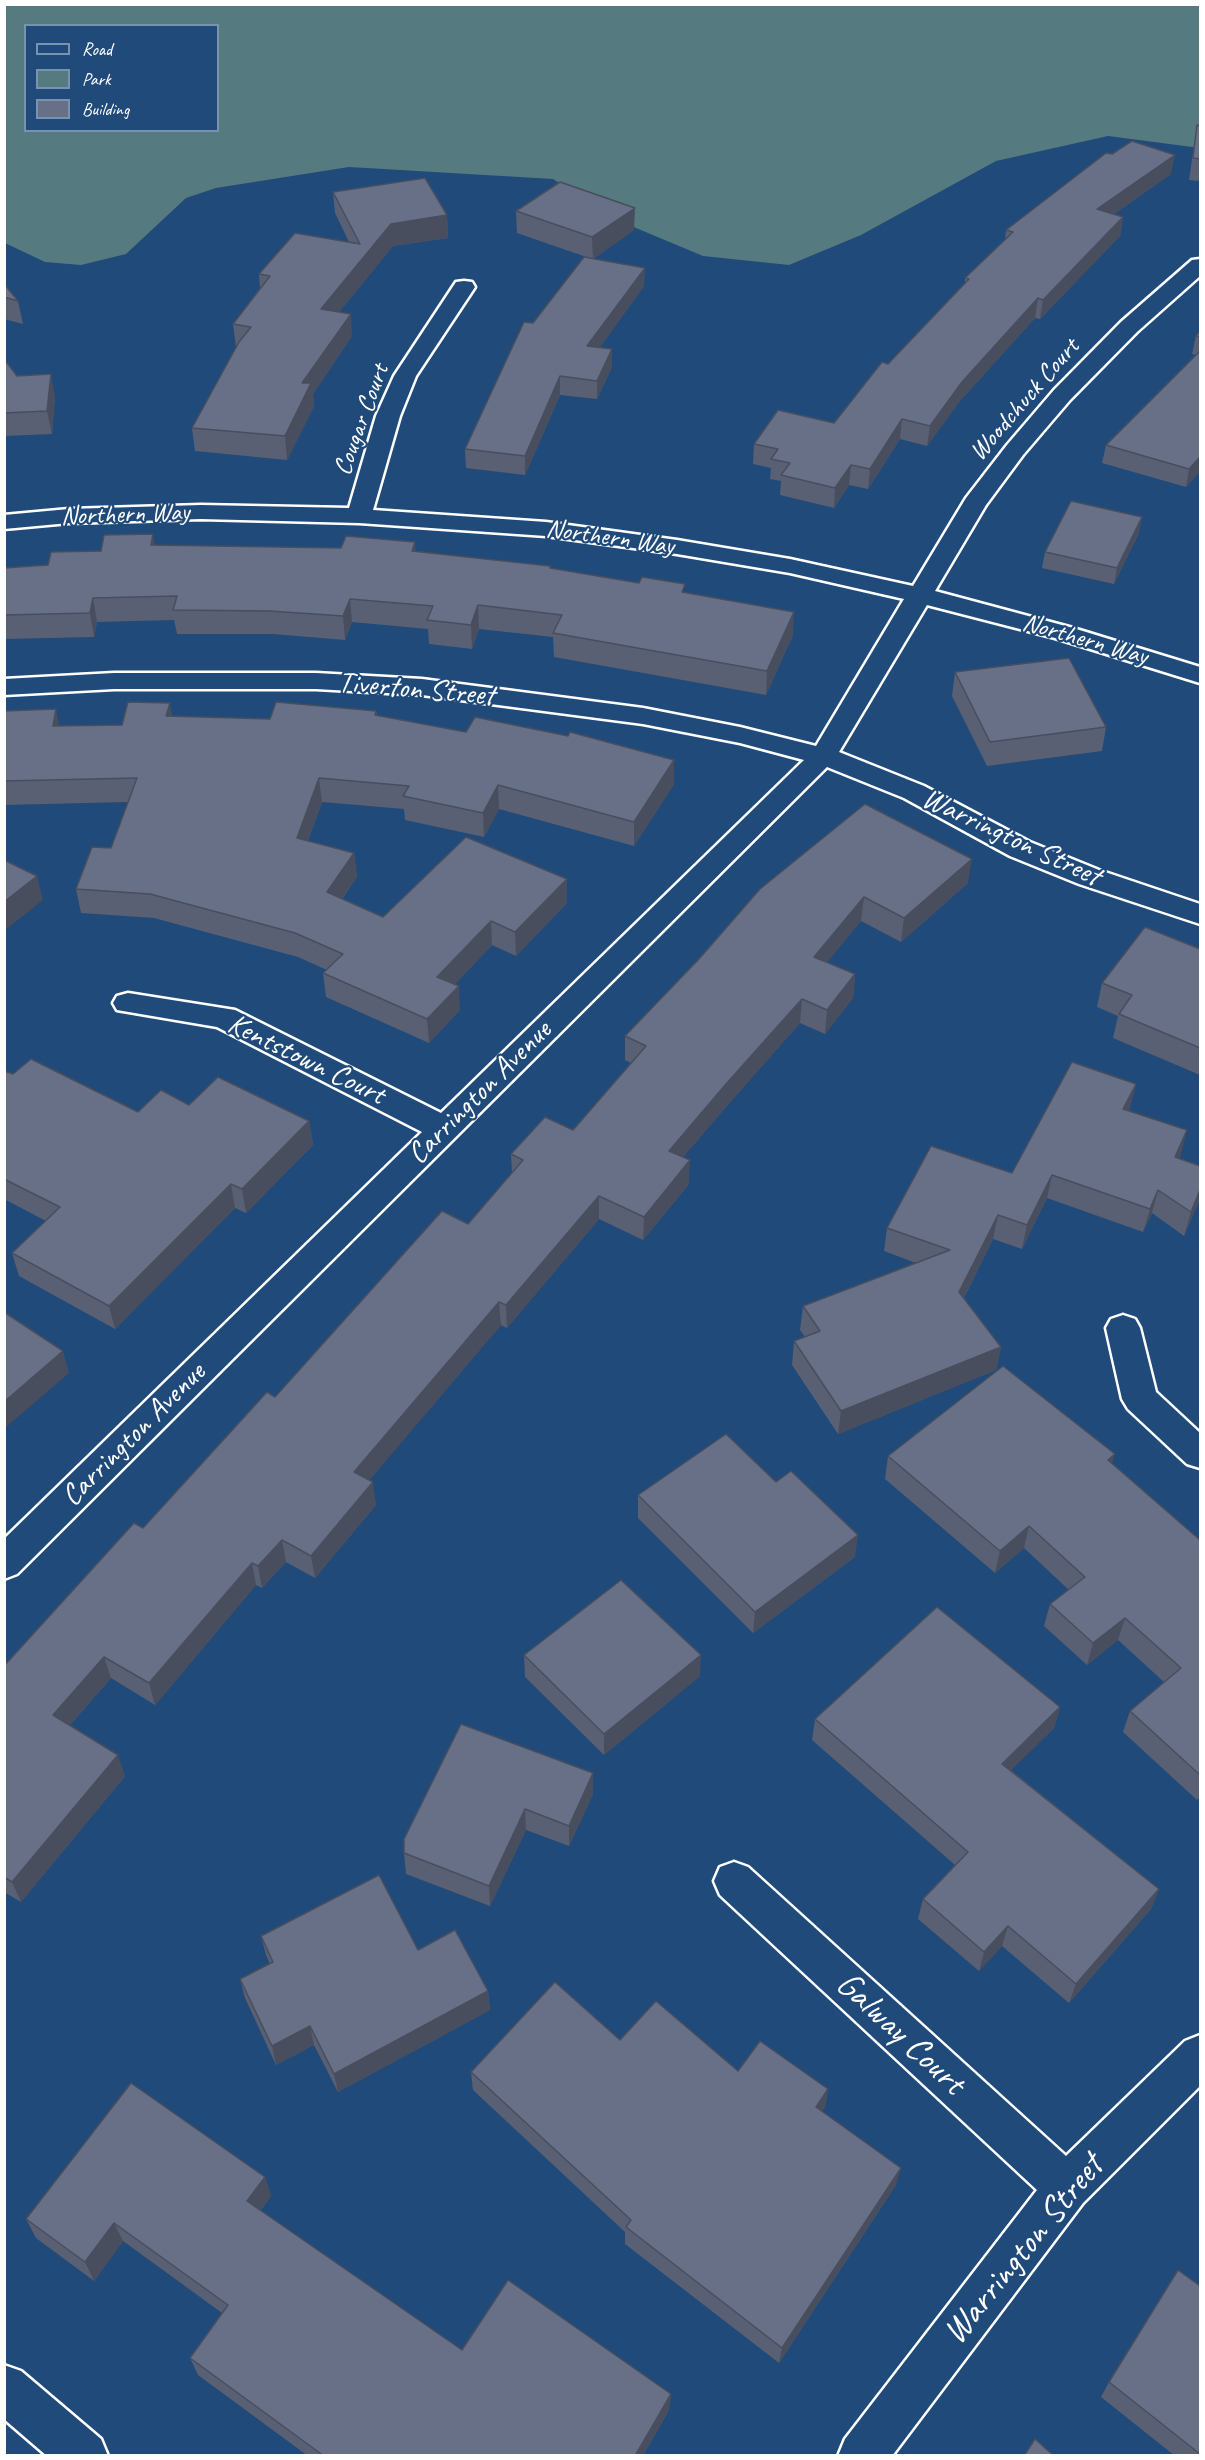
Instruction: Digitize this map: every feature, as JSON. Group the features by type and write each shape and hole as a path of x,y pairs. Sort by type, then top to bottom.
{"street":[{"name":"Woodchuck Court","path":"919,595 975,503 1015,450 1062,395 1129,327 1200,265"},
{"name":"Cougar Court","path":"359,516 388,416 405,376 464,287"},
{"name":"Northern Way","path":"4,522 69,516 201,512 359,516 546,529 677,547 790,566 919,595 1064,633 1200,675"},
{"name":"Carrington Avenue","path":"4,1563 823,756 919,595"},
{"name":"Tiverton Street","path":"4,687 114,681 316,681 422,687 643,716 740,735 823,756"},
{"name":"Warrington Street","path":"823,756 914,792 1020,849 1089,878 1200,914"},
{"name":"Kentstown Court","path":"128,1004 224,1017 444,1129"},
{"path":"1123,1328 1140,1399 1200,1454"},
{"name":"Galway Court","path":"734,1881 1067,2187"},
{"name":"Warrington Street","path":"862,2456 1067,2187 1200,2056"},
{"path":"4,2388 84,2456"}],"green space":[{"path":"5,5 1200,5 1200,148 1108,136 996,161 861,235 789,265 703,256 624,223 553,179 349,167 216,188 186,198 126,254 81,265 45,262 5,243"}],"building":[{"path":"1197,125 1200,126 1200,159 1193,158"},
{"path":"1132,141 1175,155 1097,209 1123,217 1043,300 1038,298 962,382 930,426 902,419 870,469 851,465 835,488 781,475 790,463 771,459 778,449 754,444 778,410 834,423 882,362 888,364 969,279 965,278 1013,232 1006,230 1106,153 1112,154"},
{"path":"425,178 447,215 391,224 321,309 351,314 302,383 311,383 285,436 192,428 239,342 251,327 233,324 270,276 259,274 295,233 360,244 333,192"},
{"path":"560,182 635,208 592,237 516,211"},
{"path":"584,257 645,268 587,346 612,349 597,381 560,376 525,456 465,449 524,322 533,323"},
{"path":"4,284 18,301 4,297"},
{"path":"1200,351 1200,457 1189,469 1106,445"},
{"path":"4,359 17,376 51,374 47,411 4,413"},
{"path":"1071,501 1142,517 1117,568 1045,552"},
{"path":"153,534 151,545 341,548 346,536 415,542 412,551 550,566 550,568 639,583 642,577 685,584 682,592 794,612 767,671 553,633 562,615 478,605 471,625 427,620 433,606 350,599 343,616 270,611 173,610 177,596 93,598 90,613 4,615 4,568 48,565 51,552 101,551 104,535"},
{"path":"1069,658 1106,727 990,742 955,672"},
{"path":"128,702 170,703 166,716 270,719 276,702 376,711 375,715 466,732 475,717 568,736 570,732 674,760 634,822 498,785 483,813 403,796 409,786 319,778 297,838 354,853 327,892 383,917 466,837 567,879 515,932 491,921 437,977 459,986 427,1019 323,973 343,954 295,933 150,894 76,889 92,847 111,848 137,778 4,781 4,711 56,709 53,726 122,725"},
{"path":"865,804 972,859 904,918 864,897 814,957 855,974 827,1010 802,999 726,1084 669,1151 690,1160 644,1217 599,1196 506,1305 499,1302 354,1472 373,1482 311,1556 282,1540 258,1566 252,1563 149,1683 104,1657 53,1715 118,1755 12,1882 4,1877 4,1666 134,1523 143,1528 267,1392 275,1397 442,1211 468,1224 523,1160 511,1154 545,1117 573,1130 646,1046 625,1036 699,959 760,889"},
{"path":"4,860 37,876 4,902"},
{"path":"1145,927 1200,949 1200,1048 1119,1014 1132,995 1102,983"},
{"path":"31,1059 138,1112 161,1090 189,1105 218,1077 309,1121 242,1189 231,1184 109,1306 12,1253 60,1207 4,1179 4,1071 13,1074"},
{"path":"1072,1062 1136,1084 1123,1109 1187,1130 1175,1157 1200,1166 1200,1190 1191,1212 1158,1190 1150,1209 1052,1175 1027,1225 998,1215 959,1292 1001,1347 841,1411 794,1341 820,1331 803,1306 950,1250 887,1228 931,1146 1012,1173"},
{"path":"4,1312 63,1351 4,1402"},
{"path":"1003,1366 1115,1454 1108,1460 1200,1540 1200,1775 1130,1711 1181,1668 1125,1618 1093,1643 1050,1604 1085,1577 1029,1526 1000,1551 888,1456"},
{"path":"726,1434 776,1482 791,1471 858,1535 755,1612 638,1495"},
{"path":"621,1580 701,1655 604,1734 524,1655"},
{"path":"937,1607 1060,1707 1002,1764 1159,1889 1076,1984 1008,1926 984,1952 923,1899 968,1852 815,1719"},
{"path":"461,1724 593,1773 569,1826 525,1809 489,1886 404,1853 404,1839"},
{"path":"379,1875 418,1950 455,1930 488,1991 334,2074 310,2026 272,2046 240,1979 273,1962 261,1936"},
{"path":"555,1982 620,2040 656,2001 738,2071 760,2041 828,2089 816,2107 901,2168 782,2348 626,2227 631,2220 471,2072"},
{"path":"131,2083 265,2177 247,2201 462,2350 508,2280 671,2394 635,2456 324,2456 190,2358 228,2305 114,2223 85,2262 26,2219"},
{"path":"1178,2270 1200,2286 1200,2454 1109,2382"},
{"path":"1035,2439 1054,2456 1024,2456"}]}
